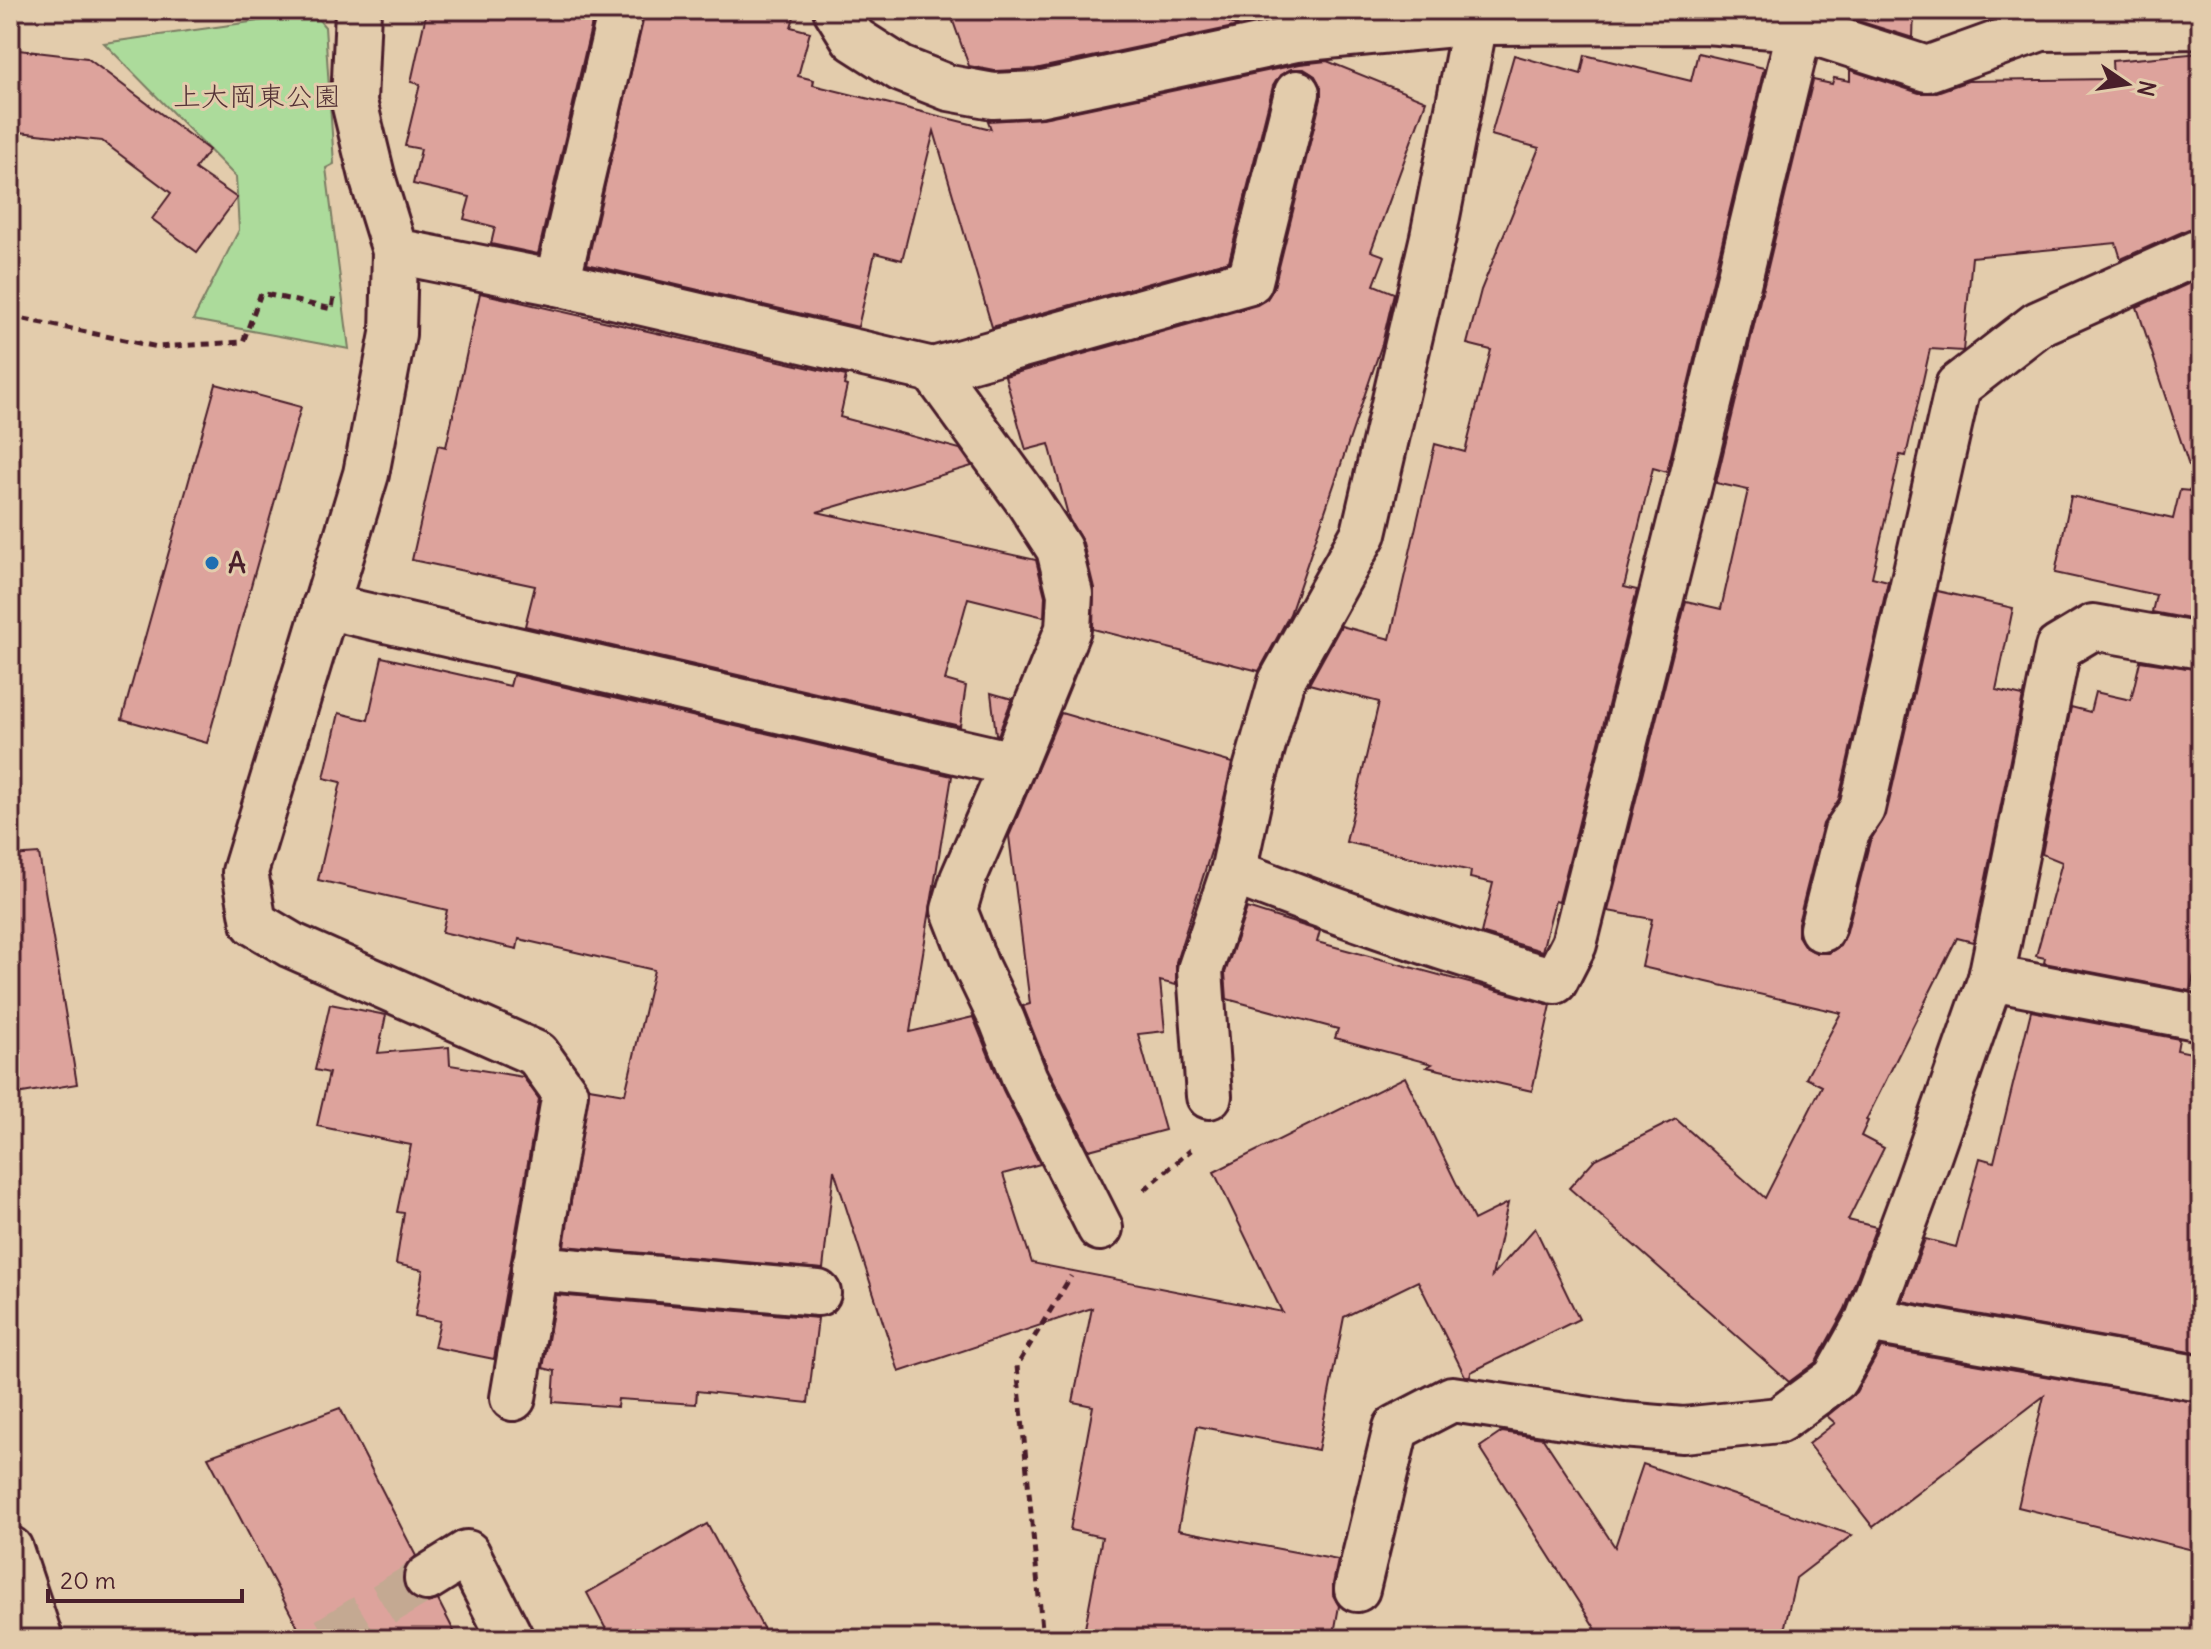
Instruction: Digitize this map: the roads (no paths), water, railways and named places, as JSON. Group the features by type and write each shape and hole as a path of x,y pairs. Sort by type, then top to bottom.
{"street":[{"path":"358,10 354,102 395,251 393,334 366,474 245,872 254,923 291,945 537,1054 565,1093 513,1398"},
{"path":"557,283 621,10"},
{"path":"836,10 854,39 901,69 949,88 993,96 1038,94 1296,39 1475,22 1704,21 1800,28 1927,69 2041,28 2201,26"},
{"path":"1209,1096 1200,970 1233,872 1253,780 1281,682 1364,533 1433,237 1475,22"},
{"path":"1233,872 1456,954 1555,981 1574,944 1800,28"},
{"path":"395,251 557,283 933,370 1250,281 1297,93"},
{"path":"1822,929 1847,831 1862,809 1958,386 2038,324 2201,251"},
{"path":"933,370 1059,549 1070,594 1068,629 963,879 954,910 1025,1079 1100,1228"},
{"path":"325,606 1013,764"},
{"path":"1357,1589 1396,1428 1452,1399 1623,1425 1683,1430 1779,1420 1835,1379 1868,1320 1991,978 2058,648 2093,627 2201,646"},
{"path":"1991,978 2201,1018"},
{"path":"534,1268 818,1293"},
{"path":"1868,1320 2201,1379"},
{"path":"427,1578 467,1553 511,1639"},
{"path":"12,1567 40,1639"}],"tunnel":[{"path":"327,1639 427,1578"}],"place":[{"name":"A","path":"212,563"}],"park label":[{"name":"上大岡東公園","path":"257,96"}]}
